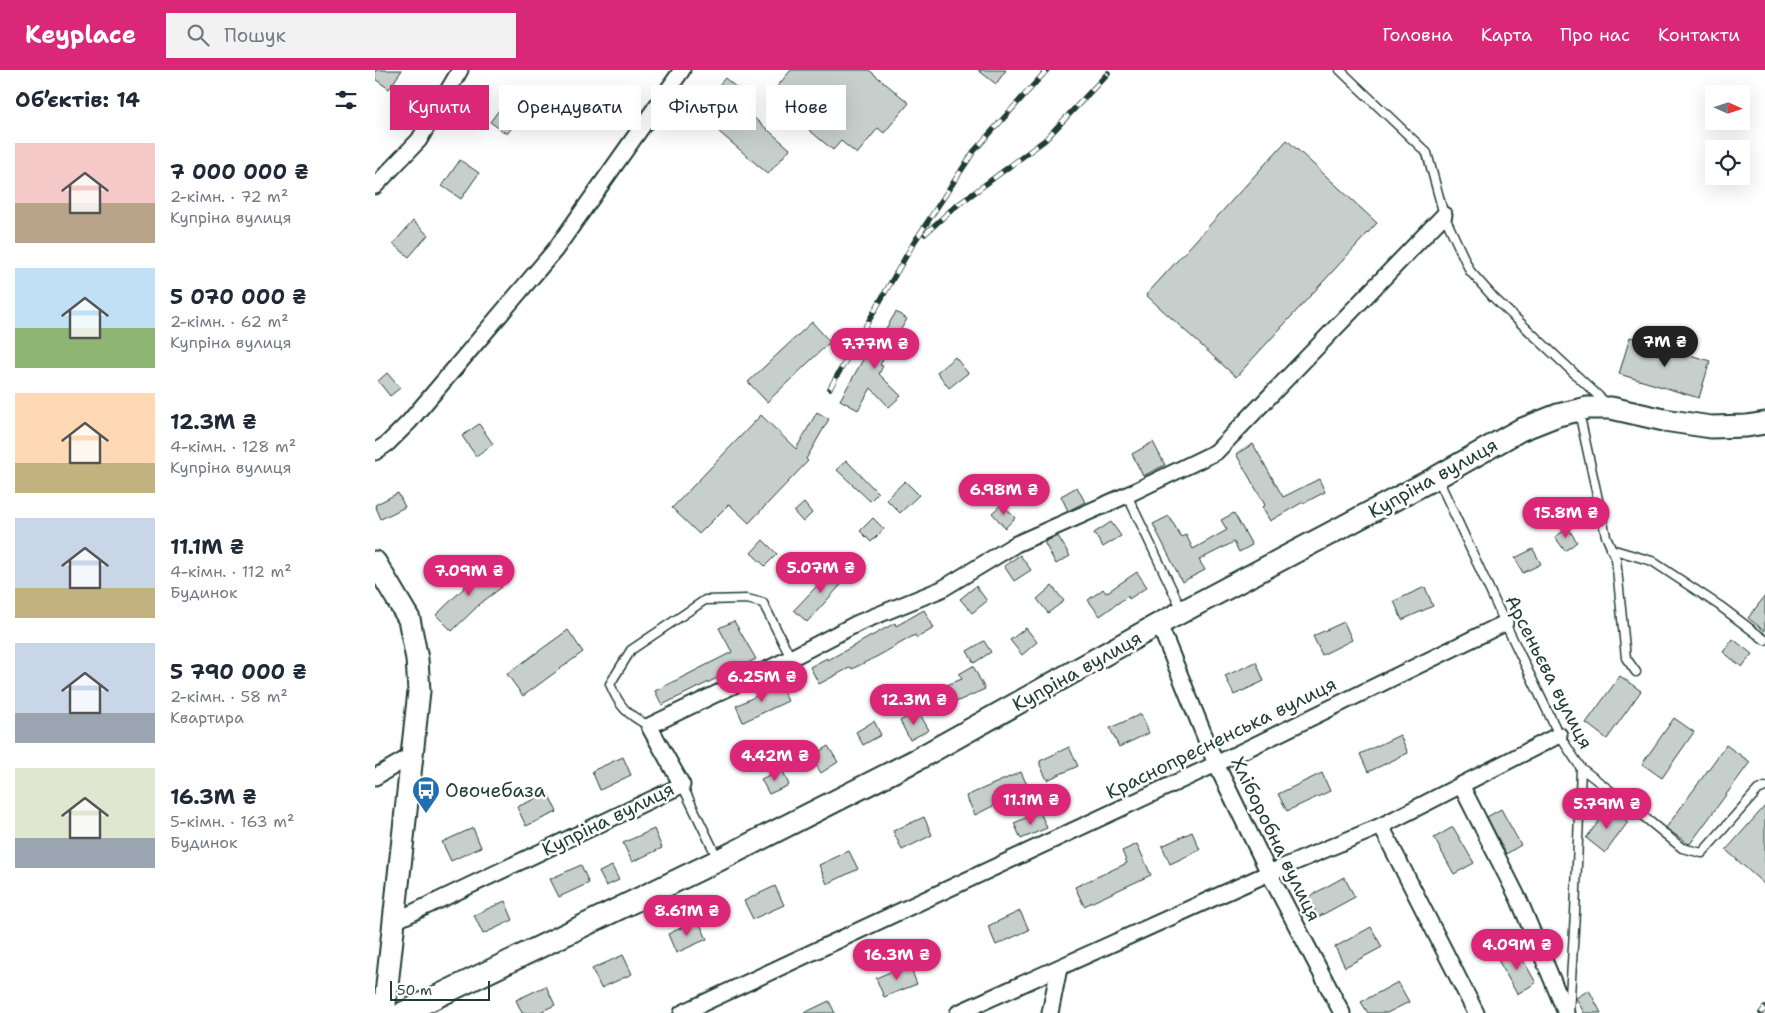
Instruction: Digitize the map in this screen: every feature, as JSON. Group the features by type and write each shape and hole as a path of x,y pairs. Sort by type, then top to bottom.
{"main road":[{"name":"Купріна вулиця","path":"403,1013 719,860 916,760 1159,624 1437,477 1520,430 1558,414 1587,408 1611,408 1665,420 1711,427 1747,426 1765,423"},
{"path":"375,562 409,619 417,658 419,691 384,1013"}],"street":[{"path":"375,186 419,140 460,70"},
{"path":"375,452 388,443 409,422 555,250 682,70"},
{"path":"649,726 791,658 857,623 942,589 1016,544 1127,495 1216,452 1444,215"},
{"name":"Краснопресненська вулиця","path":"682,1013 1216,764 1505,623"},
{"name":"Хліборобна вулиця","path":"1159,624 1216,764 1269,873 1341,1013"},
{"name":"Купріна вулиця","path":"395,921 682,785 649,726"},
{"path":"958,1013 1269,873 1381,826 1559,735"},
{"path":"375,777 411,756"},
{"path":"1461,785 1519,900 1568,1013"},
{"path":"1381,826 1476,1013"},
{"path":"1050,1013 1059,968"}],"lane":[{"path":"1340,70 1427,152 1444,215 1471,271 1494,298 1611,408"},
{"path":"1578,410 1606,536 1615,559 1625,658 1636,672"},
{"name":"Арсеньєва вулиця","path":"1437,477 1559,735 1581,768 1575,913 1568,1013"},
{"path":"1127,495 1183,612"},
{"path":"1611,549 1652,561 1720,606 1765,640"},
{"path":"649,726 630,716 616,700 610,684 631,650 705,600 747,598 763,603 791,658"},
{"path":"1581,768 1682,848 1702,853 1758,790 1765,787"},
{"path":"682,785 719,860"}],"building":[{"path":"375,70 402,70 389,89 375,79"},
{"path":"791,70 869,70 909,103 884,133 878,128 857,154 841,141 833,150 809,130 846,130 846,85 778,85"},
{"path":"978,70 1006,70 996,84"},
{"path":"725,78 733,85 719,85"},
{"path":"499,110 499,128 490,122"},
{"path":"756,120 790,149 768,174 717,130 756,130"},
{"path":"501,130 510,130 507,134"},
{"path":"1287,140 1377,223 1236,377 1146,295"},
{"path":"460,160 479,173 461,199 442,186"},
{"path":"413,221 428,235 409,257 393,244"},
{"path":"896,312 907,319 880,365 883,366 879,374 901,396 889,407 871,388 858,410 840,400 865,356 868,358"},
{"path":"812,322 830,342 767,402 748,382"},
{"path":"1630,337 1710,361 1699,398 1619,374"},
{"path":"955,357 968,373 949,388 937,372"},
{"path":"387,373 400,388 390,396 378,381"},
{"path":"817,412 829,419 806,459 808,461 749,523 729,504 699,534 672,508 761,415 796,449"},
{"path":"479,424 493,444 476,456 462,436"},
{"path":"1153,442 1165,465 1143,476 1132,454"},
{"path":"1253,444 1283,497 1319,479 1325,492 1270,521 1262,507 1265,505 1236,454"},
{"path":"846,460 878,493 870,501 837,470"},
{"path":"905,481 919,495 900,513 886,499"},
{"path":"1077,487 1085,502 1068,511 1061,496"},
{"path":"398,493 405,507 381,519 375,505"},
{"path":"804,503 812,513 803,522 794,512"},
{"path":"1002,504 1015,518 1005,528 992,513"},
{"path":"1234,513 1252,545 1239,552 1234,542 1199,560 1205,570 1182,582 1153,524 1169,516 1181,537 1186,535 1193,549 1227,530 1221,520"},
{"path":"873,518 884,529 871,542 860,531"},
{"path":"1111,522 1121,536 1103,547 1094,533"},
{"path":"1568,528 1577,542 1565,551 1555,537"},
{"path":"1058,536 1070,556 1056,564 1044,542"},
{"path":"763,540 777,554 765,566 751,553"},
{"path":"1533,549 1541,564 1523,573 1515,558"},
{"path":"1020,555 1031,570 1014,581 1004,566"},
{"path":"483,564 502,587 481,603 452,631 436,615 467,585 463,580"},
{"path":"836,566 848,577 807,622 794,610"},
{"path":"1137,572 1147,587 1129,599 1128,596 1100,616 1088,600 1103,589 1106,593"},
{"path":"976,586 987,601 972,613 960,599"},
{"path":"1052,586 1064,601 1048,613 1037,599"},
{"path":"1425,587 1433,606 1402,620 1394,601"},
{"path":"1765,596 1765,631 1748,618"},
{"path":"924,610 934,628 917,638 915,635 878,656 852,669 851,667 819,684 810,667 827,658 828,660 895,623 896,626"},
{"path":"734,621 756,659 662,705 655,691 732,652 719,628"},
{"path":"1344,622 1352,640 1322,655 1313,636"},
{"path":"1026,628 1037,642 1022,655 1010,640"},
{"path":"568,630 583,652 523,696 507,674"},
{"path":"1733,639 1752,654 1742,667 1723,652"},
{"path":"984,641 991,652 974,663 967,651"},
{"path":"1256,662 1264,681 1234,695 1225,676"},
{"path":"973,666 985,689 947,706 939,688 962,679 959,674"},
{"path":"1620,676 1641,691 1607,739 1586,723"},
{"path":"780,684 788,701 743,722 736,706"},
{"path":"918,711 929,730 910,740 900,721"},
{"path":"1141,714 1149,733 1119,747 1110,728"},
{"path":"1674,718 1694,732 1662,778 1642,764"},
{"path":"874,721 881,735 863,745 856,732"},
{"path":"1400,735 1408,753 1368,772 1360,754"},
{"path":"1726,745 1750,762 1690,844 1687,843 1666,828"},
{"path":"828,746 838,762 821,773 811,757"},
{"path":"1069,747 1078,766 1047,780 1040,761"},
{"path":"623,757 631,775 600,790 592,771"},
{"path":"782,769 789,785 769,794 761,779"},
{"path":"1021,772 1027,785 1003,794 1005,800 975,815 966,796"},
{"path":"1322,773 1330,791 1287,811 1278,794"},
{"path":"548,793 557,812 526,826 517,807"},
{"path":"1765,806 1765,885 1726,850"},
{"path":"1609,808 1628,822 1605,853 1586,838"},
{"path":"1501,809 1521,845 1506,854 1487,817"},
{"path":"1040,812 1047,828 1021,839 1014,823"},
{"path":"924,817 932,835 902,850 893,831"},
{"path":"1453,827 1474,863 1454,874 1434,838"},
{"path":"473,828 481,847 451,861 442,842"},
{"path":"654,829 662,848 632,862 623,843"},
{"path":"1192,832 1200,850 1170,864 1162,846"},
{"path":"1137,844 1151,875 1084,906 1075,887 1127,863 1122,851"},
{"path":"849,851 858,869 827,884 819,865"},
{"path":"581,865 589,883 559,897 550,879"},
{"path":"612,866 619,880 606,886 599,872"},
{"path":"1344,877 1355,897 1318,917 1308,897"},
{"path":"775,886 784,905 753,919 744,901"},
{"path":"505,901 513,920 483,934 474,915"},
{"path":"1020,911 1029,930 996,945 988,926"},
{"path":"698,920 707,939 676,953 668,934"},
{"path":"1371,927 1382,947 1345,967 1335,947"},
{"path":"1516,947 1536,983 1517,994 1497,958"},
{"path":"623,955 632,974 601,988 592,969"},
{"path":"909,964 917,984 884,997 876,978"},
{"path":"1398,982 1409,1002 1387,1013 1368,1013 1361,1002"},
{"path":"546,986 555,1005 538,1013 522,1013 516,1000"},
{"path":"1589,990 1601,1013 1584,1013 1576,998"},
{"path":"829,1001 835,1013 804,1013"}],"railway":[{"path":"830,388 913,244 974,151 1047,70"},
{"path":"925,234 951,210 1045,140 1108,73"},
{"path":"1761,1013 1765,1008"}],"place":[{"name":"Овочебаза","path":"426,814"}]}
